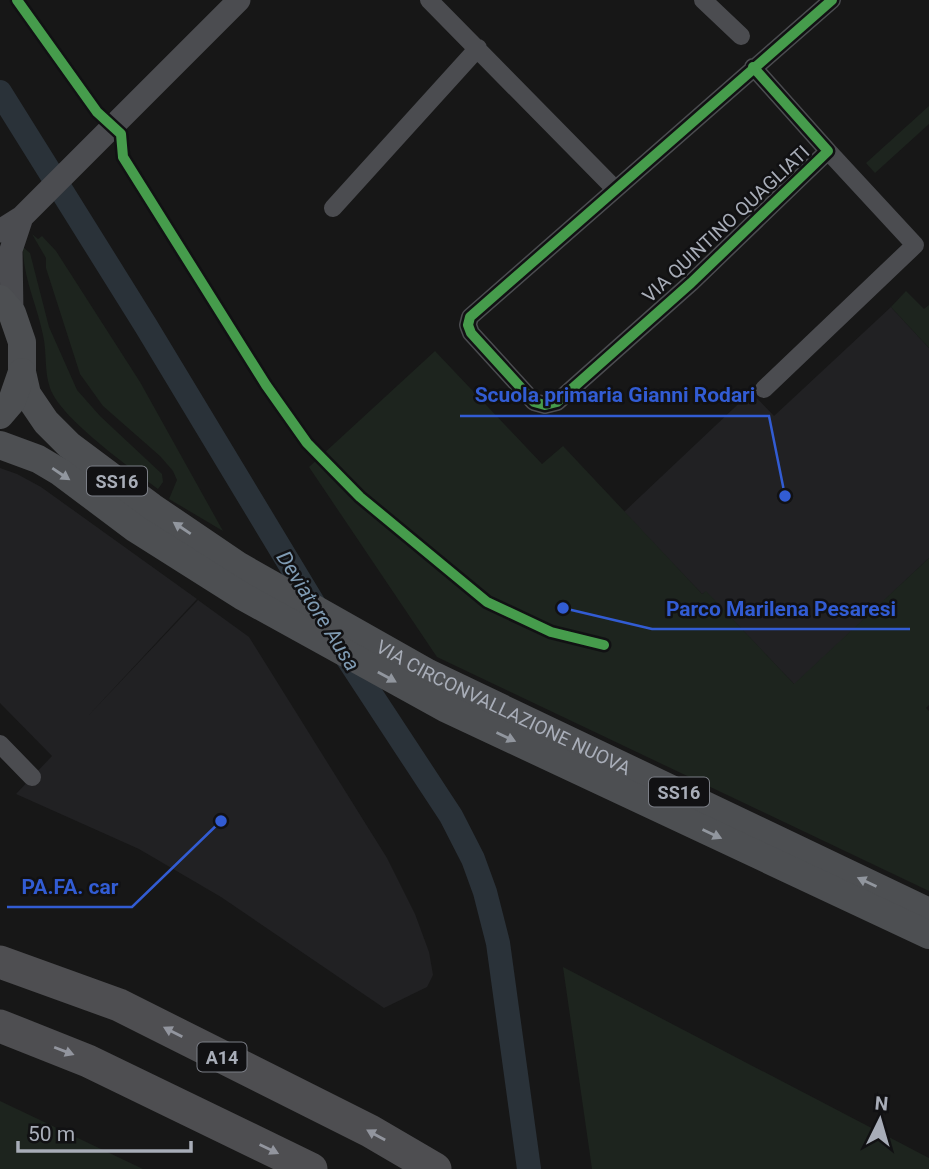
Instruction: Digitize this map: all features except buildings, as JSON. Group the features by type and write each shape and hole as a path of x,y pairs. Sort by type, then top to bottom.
{"highway":[{"name":"A14","path":"0,962 119,1005 370,1131 435,1169"},
{"path":"0,1026 89,1061 311,1169"}],"main road":[{"name":"VIA CIRCONVALLAZIONE NUOVA","path":"6,306 22,342 22,372 27,394 46,422 69,445 152,507 239,566 428,673 929,912"},
{"name":"VIA CIRCONVALLAZIONE NUOVA","path":"0,415 12,401 22,372"},
{"name":"VIA CIRCONVALLAZIONE NUOVA","path":"0,445 38,459 60,472 136,529 242,596 445,708 929,935"}],"street":[{"path":"0,231 22,218 239,0"},
{"path":"429,0 615,189"},
{"path":"704,0 741,36"},
{"path":"753,67 832,0"},
{"path":"333,208 478,48"},
{"name":"VIA QUINTINO QUAGLIATI","path":"764,389 915,245 753,67 470,317 468,326 471,333 534,402 545,405 557,402 691,283 828,151"},
{"path":"6,306 11,250 22,218"},
{"path":"0,744 32,777"}],"shaded area":[{"path":"929,106 929,124 875,173 866,163"},
{"path":"32,234 38,239 42,236 56,251 140,382 223,531 169,499 177,480 173,471 160,456 103,406 80,374 46,268 46,258"},
{"path":"23,247 30,253 49,327 77,390 100,416 162,474 163,482 158,489 82,428 68,414 50,388 43,335 28,281"},
{"path":"906,291 924,309 929,305 929,348 891,307"},
{"path":"891,307 929,348 929,558 795,685 706,592 702,594 624,512 751,392 774,416"},
{"path":"435,351 542,464 563,446 702,594 706,591 794,684 929,558 929,705 926,708 929,711 929,891 437,657 309,467"},
{"path":"0,468 41,487 197,599 87,717 198,600 249,637 387,858 415,914 429,952 433,975 427,987 384,1008 221,897 139,849 16,794 52,756 0,703"},
{"path":"563,967 929,1158 929,1169 592,1169"},
{"path":"0,1101 143,1169 0,1169"}],"waterway":[{"name":"Deviatore Ausa","path":"0,92 146,326 321,616"},
{"name":"Deviatore Ausa","path":"342,650 451,816 473,859 485,892 498,943 529,1169"}],"cycle path":[{"path":"17,0 97,112 121,134 123,157 266,385 307,443 360,497 487,602 551,632 604,645"},
{"path":"753,67 828,151 691,283 557,402 545,405 534,402 471,333 468,325 470,317 832,0"}],"place":[{"name":"Scuola primaria Gianni Rodari","path":"785,496"},
{"name":"Parco Marilena Pesaresi","path":"563,608"},
{"name":"PA.FA. car","path":"221,821"}]}
